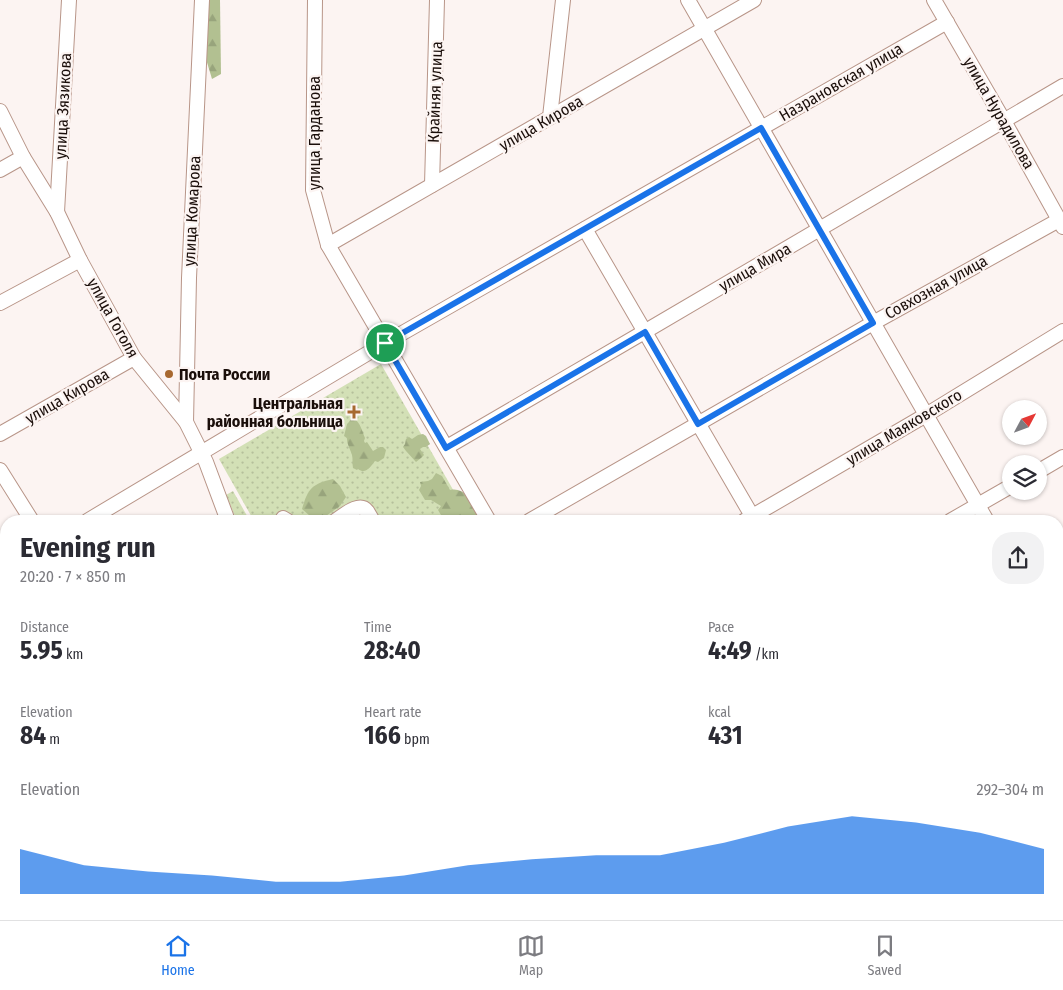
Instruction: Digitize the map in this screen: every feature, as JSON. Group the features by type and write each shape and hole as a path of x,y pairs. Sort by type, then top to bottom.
{"street":[{"name":"улица Зязикова","path":"57,212 69,0"},
{"name":"улица Комарова","path":"186,422 188,278 202,0"},
{"name":"улица Гарданова","path":"315,0 313,190 328,245 485,515"},
{"name":"Крайняя улица","path":"432,185 437,0"},
{"path":"550,117 563,0"},
{"path":"688,0 984,515"},
{"name":"улица Кирова","path":"328,245 754,0"},
{"name":"улица Нурадилова","path":"934,0 1061,223"},
{"name":"Назрановская улица","path":"97,515 385,343 947,22"},
{"name":"улица Мира","path":"446,448 1063,86"},
{"name":"улица Гоголя","path":"0,111 23,157 57,212 80,260 134,358 186,422 206,462 226,515"},
{"path":"0,170 23,157"},
{"name":"Совхозная улица","path":"539,515 873,323 1061,223"},
{"path":"585,229 748,515"},
{"path":"0,303 80,260"},
{"name":"улица Маяковского","path":"759,515 1063,331"},
{"name":"улица Кирова","path":"0,434 134,358"},
{"path":"1047,466 1063,457"},
{"path":"0,470 28,515"},
{"path":"960,515 1002,491"},
{"path":"345,515 362,507 366,509 370,515"}],"green space":[{"path":"206,0 220,0 221,74 212,79 206,59"},
{"name":"Центральная районная больница","path":"381,364 468,515 251,515 219,459"},
{"path":"354,418 361,428 365,443 367,442 373,451 380,447 386,450 384,458 378,462 375,461 368,469 363,471 353,468 352,455 347,438 344,436 347,424"},
{"path":"423,434 430,444 420,449 424,455 416,462 403,447 406,439 409,437 412,439"},
{"path":"436,473 442,476 450,490 461,491 470,499 478,515 441,515 438,510 441,506 431,500 425,500 419,490 420,482 432,479"},
{"path":"333,479 340,486 346,497 340,506 327,515 309,515 302,509 306,496 312,488"},
{"path":"233,491 247,515 234,515 226,495"}],"place":[{"name":"Почта России","path":"169,374"},
{"name":"Центральная районная больница","path":"354,412"}],"route":[{"path":"761,128 873,323 698,424 645,332 446,448 385,343 761,128"}]}
